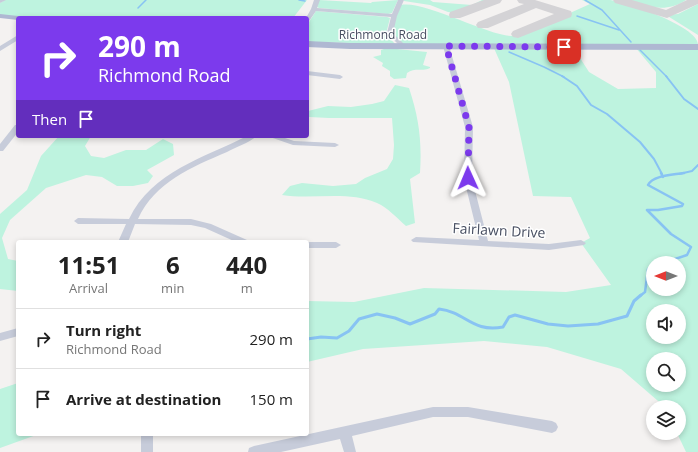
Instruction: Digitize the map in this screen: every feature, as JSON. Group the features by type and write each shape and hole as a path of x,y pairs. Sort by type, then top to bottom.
{"main road":[{"path":"0,16 16,18"},
{"name":"Richmond Road","path":"309,44 350,46 698,47"}],"street":[{"path":"309,17 317,0"},
{"path":"401,0 394,16 390,33 403,46"},
{"path":"314,9 394,16"},
{"path":"0,49 16,39"},
{"path":"446,46 469,127 468,178 484,244"},
{"path":"309,73 340,77"},
{"path":"0,149 16,129"},
{"path":"125,240 139,207 149,195 172,175 196,161 249,138"},
{"path":"278,138 293,143 335,145"},
{"path":"78,221 133,220 198,223 239,240"},
{"name":"Fairlawn Drive","path":"416,240 549,247 581,243"},
{"path":"309,246 336,245"},
{"path":"0,337 16,333"},
{"path":"254,452 419,414 444,411 472,413 552,426"},
{"path":"344,431 350,452"},
{"path":"147,436 147,452"}],"green space":[{"path":"5,0 307,0 295,16 16,16 16,18 0,16 0,3"},
{"path":"319,0 371,3 398,0 392,13 388,14 319,8 317,7"},
{"path":"404,0 430,0 433,2 472,5 482,0 492,0 458,13 448,12 430,5"},
{"path":"582,0 610,0 645,10 686,30 695,37 698,44 404,44 391,33 401,5 424,7 486,30 510,36 520,35 566,14 564,12 570,13 590,4"},
{"path":"625,0 686,0 671,7 656,8"},
{"path":"698,4 698,35 666,15 678,14"},
{"path":"316,11 387,17 390,18 386,34 395,44 309,42 309,22"},
{"path":"493,46 573,47 589,72 618,89 656,88 656,72 635,47 698,49 698,452 686,452 680,440 686,440 686,400 657,400 648,392 686,392 686,352 646,352 646,391 621,369 547,347 484,341 363,349 309,362 309,301 354,302 424,288 566,292 611,285 581,243 590,238 571,197 533,196 509,82"},
{"path":"387,48 427,52 423,65 430,68 424,70 413,70 407,73 406,78 394,79 390,76 390,71 382,66 383,63 373,57 381,55 381,50"},
{"path":"395,85 409,88 415,109 421,150 420,173 410,179 415,223 406,226 385,208 366,199 342,196 306,197 282,195 290,186 302,183 333,186 356,184 365,178 387,169 393,159 394,145 392,118 309,117 309,111 328,106 351,107 384,101"},
{"path":"57,138 90,138 85,146 91,156 104,158 126,150 146,150 163,139 173,144 174,155 147,170 153,176 148,183 133,186 117,186 102,177 86,175 46,188 10,220 2,238 8,259 16,261 16,291 0,289 0,214 27,190 41,156"},
{"path":"16,384 16,436 33,436 0,448 0,389"}],"waterway":[{"path":"138,8 146,0"},
{"path":"299,0 305,1"},
{"path":"585,0 602,10 631,42"},
{"path":"577,16 619,30"},
{"path":"640,50 666,76"},
{"path":"509,52 562,76"},
{"path":"562,76 577,86 591,105 607,114 640,142 654,159 662,174"},
{"path":"666,76 684,99 698,109"},
{"path":"682,173 692,171 698,165"},
{"path":"663,176 682,173"},
{"path":"663,176 654,179 648,185 683,204 682,206 658,210 647,210 671,234 691,247 687,255 684,256"},
{"path":"640,296 645,292 646,284"},
{"path":"309,339 321,337 337,338 349,331 359,319 377,314 395,318 410,324 435,314 439,309 456,314 476,325 492,328 503,327 509,317 515,315 548,324 568,326 598,324 627,316 634,301 641,295"}],"taxiway":[{"path":"455,15 496,0"},
{"path":"523,0 536,4"},
{"path":"619,0 667,14 697,0"},
{"path":"483,25 536,4"},
{"path":"518,34 566,14 536,4"}],"route":[{"path":"468,178 470,138 469,127 446,46 564,47"}]}
